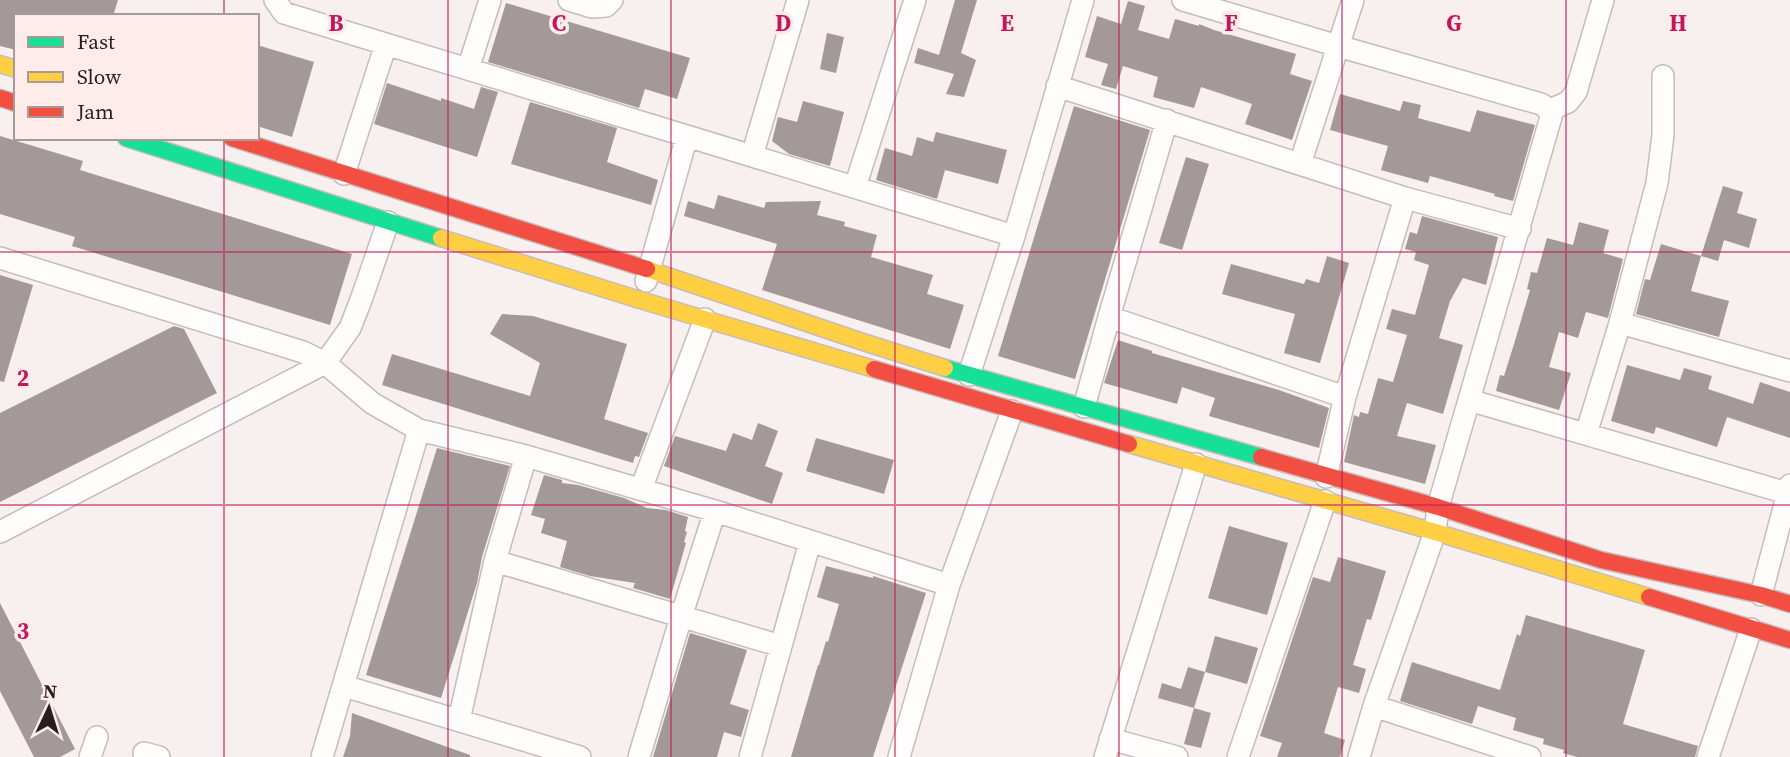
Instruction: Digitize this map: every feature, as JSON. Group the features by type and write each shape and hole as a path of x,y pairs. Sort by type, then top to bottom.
{"street":[{"path":"275,0 284,13 1014,236"},
{"path":"468,69 490,0"},
{"path":"569,0 592,7 606,6 612,0"},
{"path":"752,156 798,0"},
{"path":"855,187 915,0"},
{"path":"970,375 1083,0"},
{"path":"1183,0 1541,104 1547,106 1551,117 1438,507 1435,533 1374,706 1359,757"},
{"path":"1300,164 1353,0"},
{"path":"1549,110 1568,102 1576,92 1603,0"},
{"path":"344,174 386,44"},
{"path":"1586,434 1620,323 1657,183 1664,135 1663,76"},
{"path":"1057,86 1405,198 1520,229"},
{"path":"1084,407 1167,120"},
{"path":"640,300 687,136"},
{"path":"132,140 640,300 1790,640"},
{"path":"238,140 970,375 1438,507 1601,560 1761,595 1790,604"},
{"path":"1326,477 1345,397 1405,198"},
{"path":"0,532 324,363 350,328 388,222"},
{"path":"0,258 303,352 324,363 372,403 418,430 526,456 641,489 949,585"},
{"path":"1108,317 1345,397"},
{"path":"641,489 705,319"},
{"path":"1620,323 1790,371"},
{"path":"1469,400 1788,489 1761,595"},
{"path":"899,757 949,585 1012,411"},
{"path":"322,757 418,430"},
{"path":"459,720 495,561 526,456"},
{"path":"1177,757 1107,748 1196,464"},
{"path":"1238,757 1325,501"},
{"path":"639,757 715,511"},
{"path":"750,757 810,542"},
{"path":"495,561 781,646"},
{"path":"1708,757 1751,629"},
{"path":"344,686 580,757"},
{"path":"1374,706 1530,757"}],"building":[{"path":"0,0 118,0 114,14 14,14 14,50 0,46"},
{"path":"955,0 977,0 961,53 976,60 964,97 946,94 954,74 914,63 918,48 939,55"},
{"path":"1128,1 1145,6 1138,30 1169,39 1175,19 1296,54 1290,74 1312,81 1292,140 1245,124 1252,104 1201,87 1194,108 1153,97 1158,77 1123,66 1116,89 1101,85 1108,64 1085,57 1097,16 1121,24"},
{"path":"506,3 690,58 677,99 645,89 639,108 488,62"},
{"path":"827,33 844,37 836,73 820,69"},
{"path":"259,46 314,62 292,137 259,127"},
{"path":"387,83 474,109 481,87 498,92 477,157 374,124"},
{"path":"1340,94 1400,111 1403,101 1421,105 1418,118 1470,132 1477,110 1535,125 1513,201 1430,176 1428,183 1381,170 1388,146 1330,130"},
{"path":"803,101 844,112 830,166 789,154 772,141 778,117 797,122"},
{"path":"530,102 617,128 607,162 658,180 651,205 511,164"},
{"path":"1074,106 1150,130 1075,379 998,356"},
{"path":"936,132 1007,150 998,184 945,170 937,199 876,180 885,148 912,156 917,137 933,142"},
{"path":"0,136 83,161 80,170 352,254 330,325 72,246 75,237 0,214"},
{"path":"1186,157 1209,164 1182,250 1159,243"},
{"path":"1723,186 1743,192 1737,213 1757,219 1749,248 1724,240 1718,261 1701,256"},
{"path":"718,195 764,208 766,202 821,201 817,215 845,222 844,226 877,235 871,257 933,275 927,294 964,305 950,349 762,290 777,244 684,216 688,201 714,209"},
{"path":"1422,216 1498,237 1486,285 1463,278 1450,301 1439,338 1463,345 1443,414 1407,403 1397,436 1436,445 1425,484 1344,462 1354,415 1359,417 1360,412 1368,414 1378,378 1393,382 1407,335 1386,329 1392,309 1415,315 1429,265 1414,260 1416,252 1405,249 1410,232 1417,234"},
{"path":"1579,222 1609,230 1603,253 1623,259 1608,318 1586,312 1578,338 1559,332 1549,367 1571,373 1559,410 1496,391 1500,375 1504,376 1530,290 1527,289 1531,272 1537,273 1547,238 1573,245"},
{"path":"1661,244 1701,256 1691,291 1729,301 1719,337 1636,314 1645,279 1650,280"},
{"path":"1327,256 1349,263 1320,363 1284,353 1295,314 1222,294 1231,264 1304,284 1306,279 1319,283"},
{"path":"0,275 33,285 4,382 0,381"},
{"path":"502,314 533,316 627,344 604,419 648,433 639,457 635,456 633,463 382,385 392,354 530,396 540,363 490,334"},
{"path":"174,326 184,329 217,393 0,502 0,413"},
{"path":"1118,340 1329,408 1319,448 1209,416 1215,398 1182,387 1177,404 1104,383"},
{"path":"1627,365 1680,380 1684,368 1712,376 1708,389 1753,404 1760,382 1790,392 1790,438 1727,417 1717,447 1656,427 1654,434 1611,421"},
{"path":"758,423 778,431 765,466 783,473 772,504 664,466 675,436 726,451 733,433 752,440"},
{"path":"816,438 894,460 884,494 806,471"},
{"path":"437,448 510,466 441,698 366,675"},
{"path":"544,475 562,480 562,483 624,498 647,508 666,510 688,517 686,543 670,599 633,588 635,583 590,576 560,567 567,541 541,533 545,519 531,515"},
{"path":"1229,526 1288,543 1267,615 1208,598"},
{"path":"1338,557 1386,571 1353,665 1366,669 1359,693 1338,687 1324,733 1345,740 1340,757 1277,757 1282,743 1260,736 1313,577 1330,582"},
{"path":"826,566 873,576 926,593 873,757 791,757 839,604 817,597"},
{"path":"0,603 75,749 60,757 34,757 0,691"},
{"path":"1526,615 1645,650 1623,724 1698,746 1695,757 1577,757 1543,744 1544,739 1513,730 1516,718 1478,706 1472,724 1400,701 1412,662 1500,690 1517,634 1520,636"},
{"path":"690,633 747,650 730,704 749,710 741,737 724,732 717,757 653,757"},
{"path":"1215,636 1258,648 1247,684 1205,672"},
{"path":"1188,667 1205,672 1194,708 1158,698 1162,683 1181,689"},
{"path":"1194,708 1211,713 1201,748 1184,744"},
{"path":"352,713 470,757 343,757 350,736"}],"traffic: fast":[{"path":"132,140 441,238"},
{"path":"945,368 1261,457"}],"traffic: slow":[{"path":"0,64 14,68"},
{"path":"441,238 874,369"},
{"path":"647,269 945,368"},
{"path":"1129,444 1649,597"}],"traffic: jam":[{"path":"0,98 14,102"},
{"path":"238,140 647,269"},
{"path":"874,369 1129,444"},
{"path":"1261,457 1438,507 1601,560 1761,595 1790,604"},
{"path":"1649,597 1790,640"}]}
